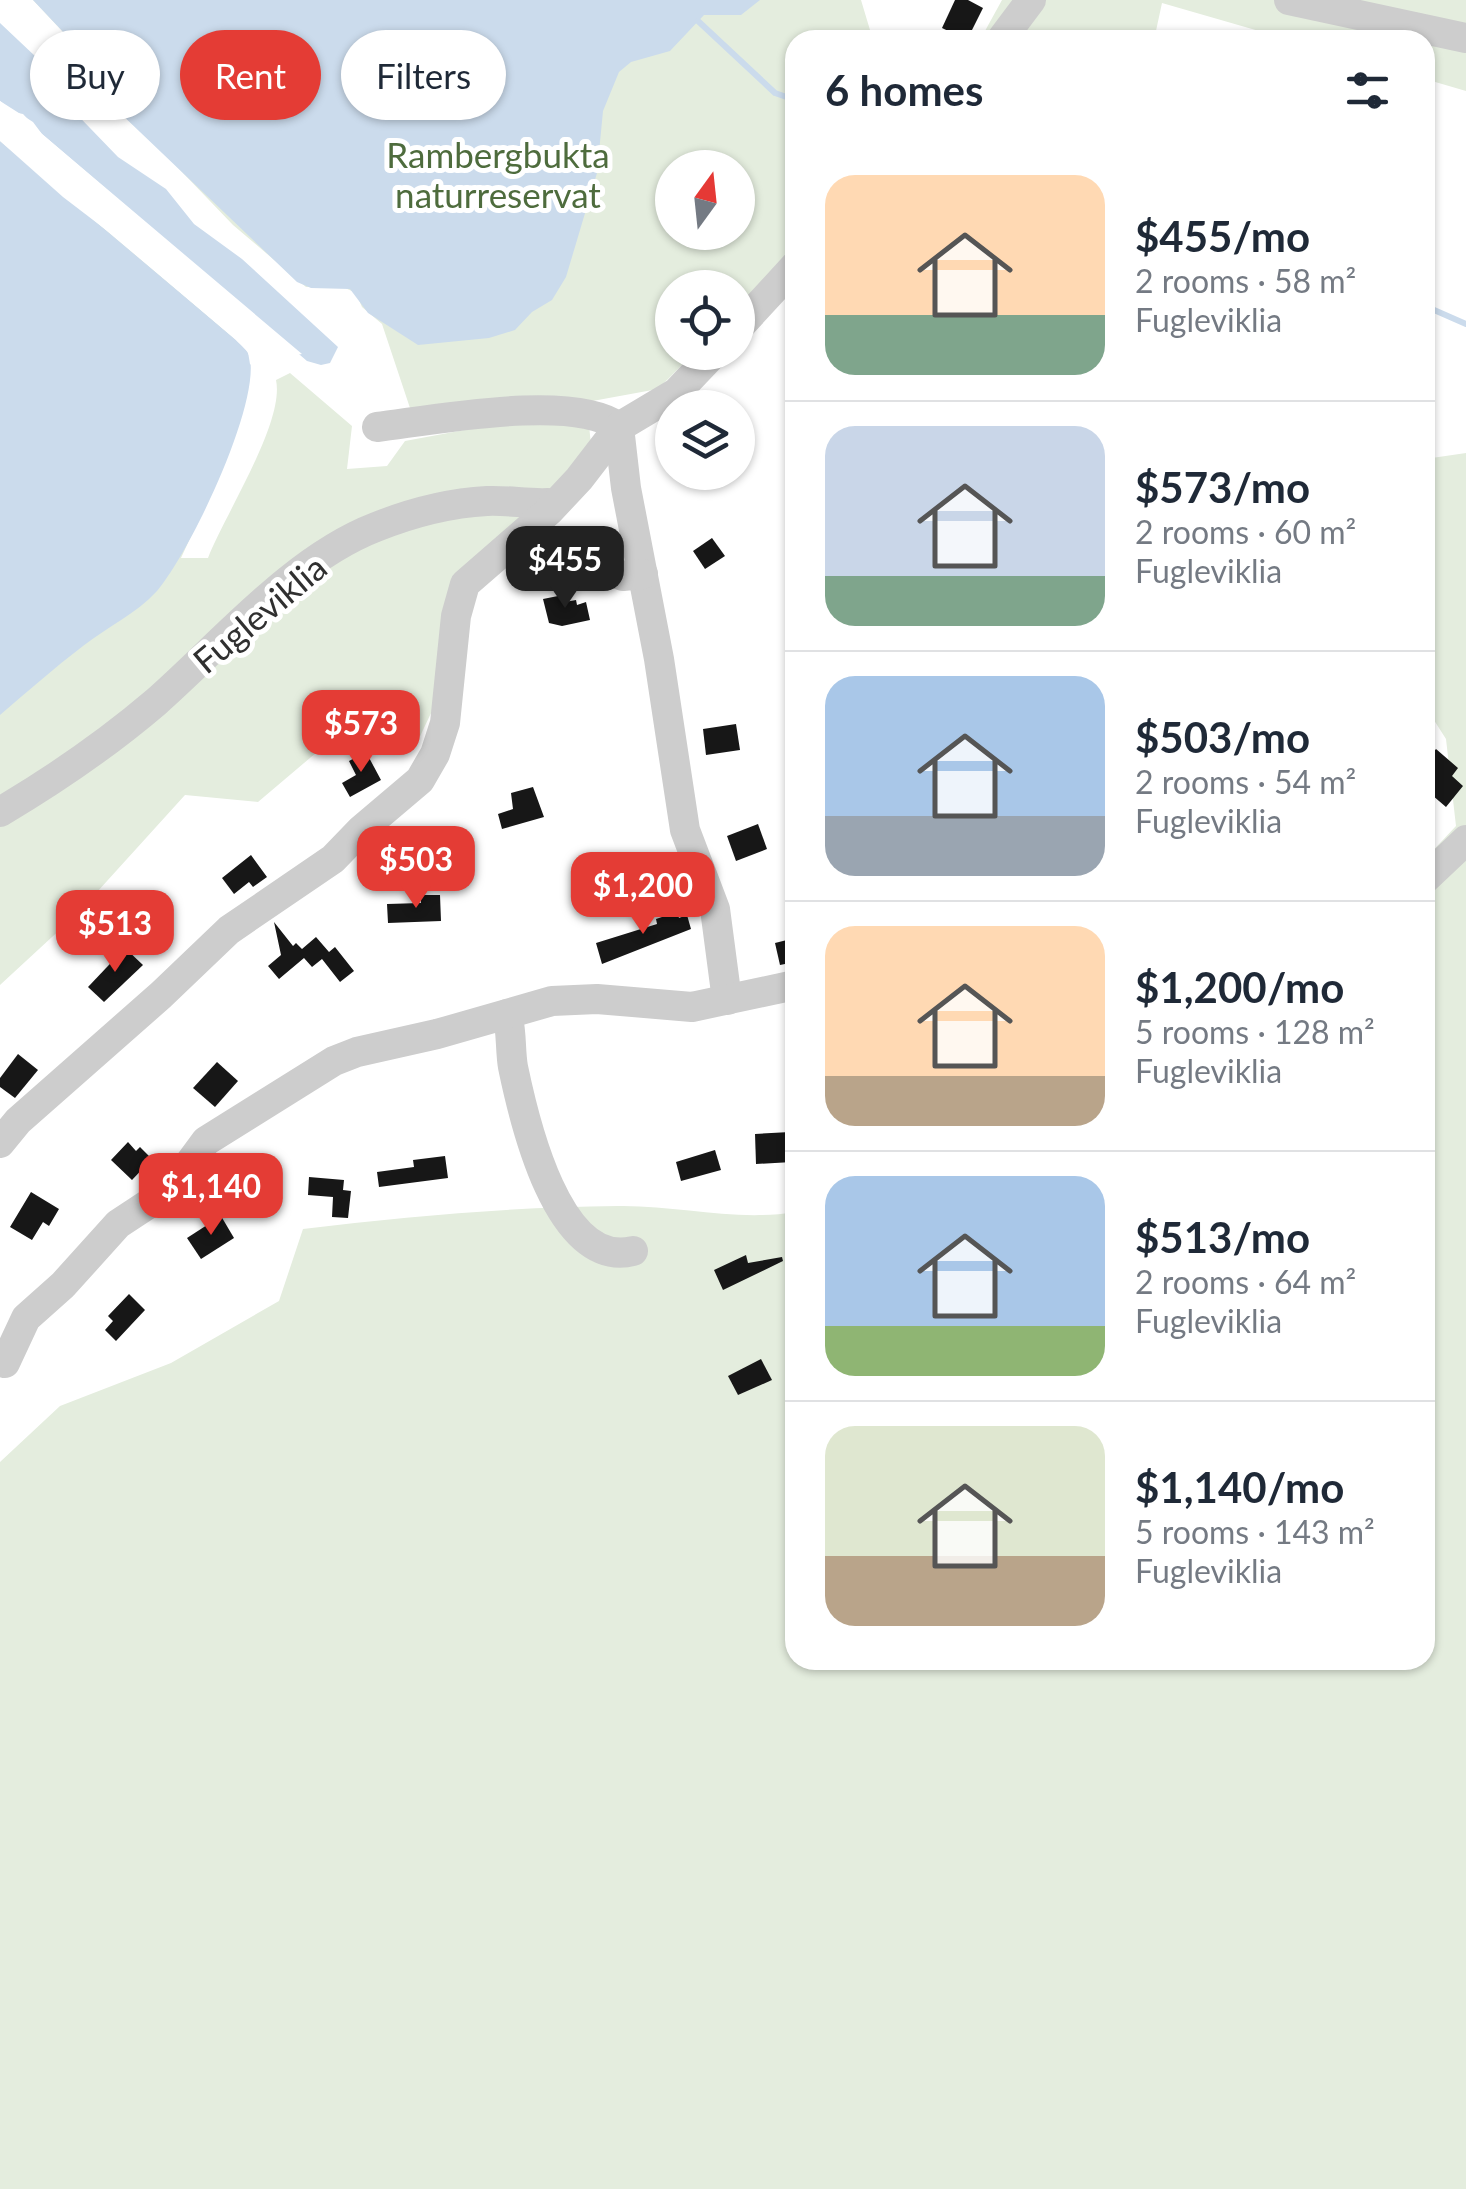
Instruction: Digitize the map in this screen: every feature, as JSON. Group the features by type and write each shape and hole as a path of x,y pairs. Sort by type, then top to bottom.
{"street":[{"path":"1008,30 1031,0"},
{"path":"1290,0 1429,30"},
{"path":"1435,31 1466,38"},
{"path":"755,310 785,277"},
{"path":"0,1142 208,948 333,859 420,780 435,754 445,723 461,592 470,578 530,528 579,479 619,427 676,393 698,370"},
{"path":"377,427 526,410 596,415 619,427"},
{"path":"619,427 685,830 715,909 728,1000"},
{"name":"Fugleviklia","path":"0,812 58,776 152,705 263,604 347,541 379,526 463,503 548,502 552,506"},
{"path":"530,528 545,546 623,576 643,574"},
{"path":"1435,870 1466,840"},
{"path":"5,1363 26,1318 63,1286 118,1224 154,1201 178,1179 206,1141 334,1060 573,998 682,1007 710,1005 785,987"},
{"path":"507,1014 514,1072 540,1164 554,1196 574,1229 598,1248 621,1254 633,1252"}],"green space":[{"name":"Rambergbukta naturreservat","path":"33,0 861,0 870,30 785,30 785,260 755,291 755,270 655,270 655,370 677,370 658,389 587,402 410,408 382,324 362,307 356,293 343,287 306,287 233,225 128,120 160,120 160,30 61,30"},
{"path":"1002,0 1466,0 1466,91 1435,82 1435,30 1255,30 1162,3 1156,30 986,30"},
{"path":"0,141 236,340 247,396 221,471 181,558 208,558 263,443 272,419 276,380 290,373 352,426 347,469 387,466 405,441 523,419 589,426 592,453 450,585 441,692 414,749 343,730 258,802 185,795 78,913 0,985"},
{"path":"1466,453 1466,2189 0,2189 0,1462 60,1406 171,1363 279,1301 303,1229 460,1213 579,1207 785,1213 785,1670 1435,1670 1435,848 1456,826 1446,739 1435,722 1435,458"}],"water":[{"path":"33,0 760,0 741,15 704,15 670,51 631,62 619,72 603,111 597,173 566,277 552,300 532,312 515,330 489,338 418,345 368,313 350,289 311,288 297,282 127,120 160,120 160,30 61,30"},
{"path":"0,23 30,51 30,120 82,120 118,157 166,189 194,224 242,259 338,347 330,363 307,361 42,134 33,122 0,101"},
{"path":"0,141 236,340 250,358 250,381 244,410 219,479 187,545 157,591 72,654 0,715"}],"pier":[{"path":"0,101 13,112 23,114 302,354 296,355 237,308 39,138 21,118 0,108"},
{"path":"0,136 239,336 252,349 254,367 248,352 236,340 63,197 0,141"}],"building":[{"path":"955,0 968,0 983,8 972,30 942,28"},
{"path":"712,538 725,556 705,569 693,551"},
{"path":"563,595 565,602 586,602 590,620 562,626 549,623 543,599"},
{"path":"736,724 740,750 706,755 703,729"},
{"path":"1435,750 1458,768 1452,776 1463,786 1446,807 1435,798"},
{"path":"366,752 381,780 350,797 342,783 356,775 349,761"},
{"path":"533,787 544,817 502,829 498,814 513,809 511,793"},
{"path":"758,824 767,849 736,861 727,836"},
{"path":"251,855 267,877 253,887 249,882 234,894 222,878"},
{"path":"421,895 440,895 441,921 388,923 387,904 421,903"},
{"path":"677,912 679,918 687,915 691,929 602,964 596,943 657,924 656,919"},
{"path":"274,922 293,946 296,943 302,949 316,937 329,952 335,947 354,971 340,982 322,959 312,967 304,958 279,979 268,966 281,955"},
{"path":"785,940 785,964 780,965 775,943"},
{"path":"125,948 143,965 104,1002 88,987"},
{"path":"18,1054 38,1070 15,1098 0,1087 0,1078"},
{"path":"217,1062 238,1081 215,1107 193,1088"},
{"path":"785,1132 785,1162 756,1164 755,1134"},
{"path":"128,1142 152,1159 132,1180 111,1160"},
{"path":"715,1150 721,1170 681,1181 676,1162"},
{"path":"445,1156 448,1178 379,1187 377,1172 414,1167 413,1160"},
{"path":"309,1177 344,1180 343,1190 351,1191 348,1218 332,1217 333,1197 308,1195"},
{"path":"31,1192 59,1209 49,1226 43,1222 32,1240 10,1227"},
{"path":"221,1216 234,1238 201,1259 187,1238"},
{"path":"746,1255 748,1263 782,1257 783,1261 723,1290 714,1270"},
{"path":"129,1294 145,1310 116,1341 105,1330 113,1321 108,1316"},
{"path":"761,1359 772,1380 738,1395 728,1376"}],"waterway":[{"path":"698,21 775,93 785,96"},
{"path":"1435,310 1466,324"}]}
